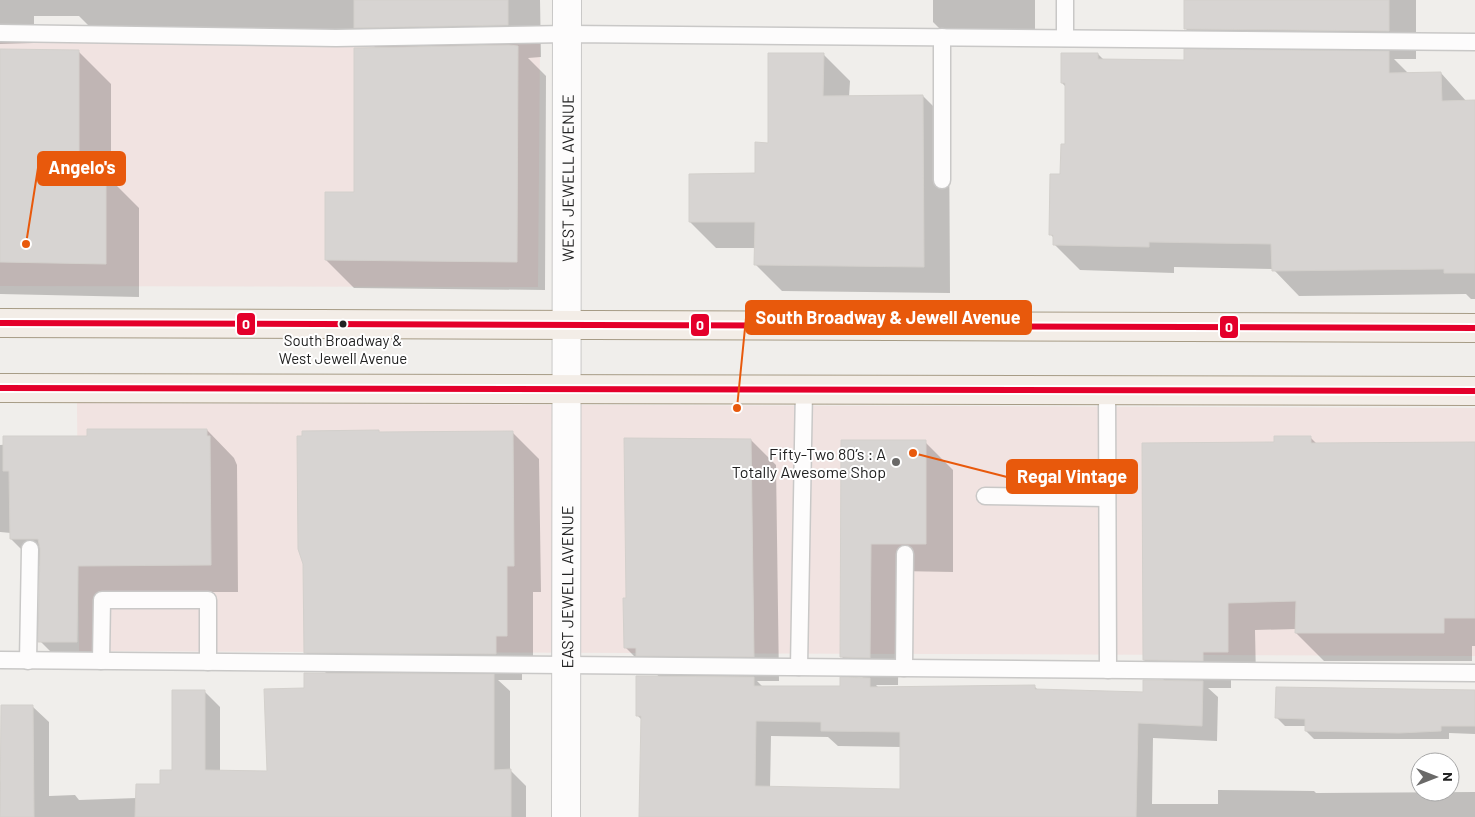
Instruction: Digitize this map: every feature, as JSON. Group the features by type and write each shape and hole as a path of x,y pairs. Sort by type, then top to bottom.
{"main road":[{"path":"0,323 1475,328"},
{"path":"0,388 1475,391"}],"street":[{"name":"WEST JEWELL AVENUE","path":"565,356 567,0"},
{"name":"EAST JEWELL AVENUE","path":"565,356 566,817"}],"lane":[{"path":"1065,0 1065,38"},
{"path":"0,34 336,38 566,34 1475,42"},
{"path":"942,37 942,180"},
{"path":"799,667 804,389"},
{"path":"1107,390 1108,670"},
{"path":"985,496 1107,498"},
{"path":"28,661 30,548"},
{"path":"904,668 905,554"},
{"path":"101,661 102,600 208,600 208,662"},
{"path":"0,660 1475,673"}],"shaded area":[{"path":"0,40 540,44 538,287 0,286"},
{"path":"77,403 1475,408 1475,656 79,651"}],"building":[{"path":"354,0 508,0 508,25 354,28"},
{"path":"1184,0 1389,0 1389,31 1184,29"},
{"path":"518,46 517,262 325,260 325,192 354,192 354,48"},
{"path":"0,49 79,50 79,174 106,174 106,264 0,262"},
{"path":"1184,49 1389,51 1389,73 1441,72 1442,101 1475,100 1475,273 1444,273 1444,269 1272,271 1271,244 1149,242 1149,247 1053,245 1053,235 1049,235 1050,174 1060,174 1061,144 1065,144 1065,83 1061,83 1061,53 1098,53 1098,59 1184,60"},
{"path":"768,53 824,53 823,96 923,95 924,267 754,265 755,222 689,222 689,174 755,173 755,142 768,143"},
{"path":"87,429 207,429 207,436 210,436 211,565 78,566 77,642 38,642 40,549 38,539 10,539 9,471 3,471 3,436 87,436"},
{"path":"379,430 379,432 513,431 514,566 507,566 507,636 496,636 496,654 304,653 303,564 298,549 297,436 302,436 302,431"},
{"path":"1274,436 1311,436 1311,443 1475,442 1475,618 1444,618 1444,633 1295,633 1296,601 1228,603 1228,652 1203,652 1203,661 1143,660 1142,443 1274,442"},
{"path":"624,438 751,439 754,657 636,656 636,648 624,648 623,598 626,598"},
{"path":"841,440 926,440 926,544 871,544 870,658 840,657"},
{"path":"304,673 494,674 494,770 511,769 511,817 135,817 136,784 160,784 160,770 172,770 172,690 205,690 205,770 267,771 264,689 304,688"},
{"path":"636,676 754,677 754,686 840,686 840,677 870,678 870,687 1035,685 1035,689 1143,692 1143,680 1203,681 1202,726 1138,723 1136,817 639,817 641,716 636,716","holes":["756,721 821,722 821,731 900,732 900,789 755,786"]},
{"path":"1276,687 1475,690 1475,726 1441,726 1441,731 1399,733 1305,731 1305,719 1275,718"},
{"path":"1,705 33,705 34,817 0,817"}],"transit line":[{"name":"0","path":"0,323 1475,328"},
{"name":"0","path":"0,388 1475,391"}],"place":[{"name":"Angelo's","path":"26,244"},
{"name":"South Broadway & West Jewell Avenue","path":"343,324"},
{"name":"South Broadway & Jewell Avenue","path":"737,408"},
{"name":"Regal Vintage","path":"913,453"},
{"name":"Fifty-Two 80’s : A Totally Awesome Shop","path":"896,462"}]}
